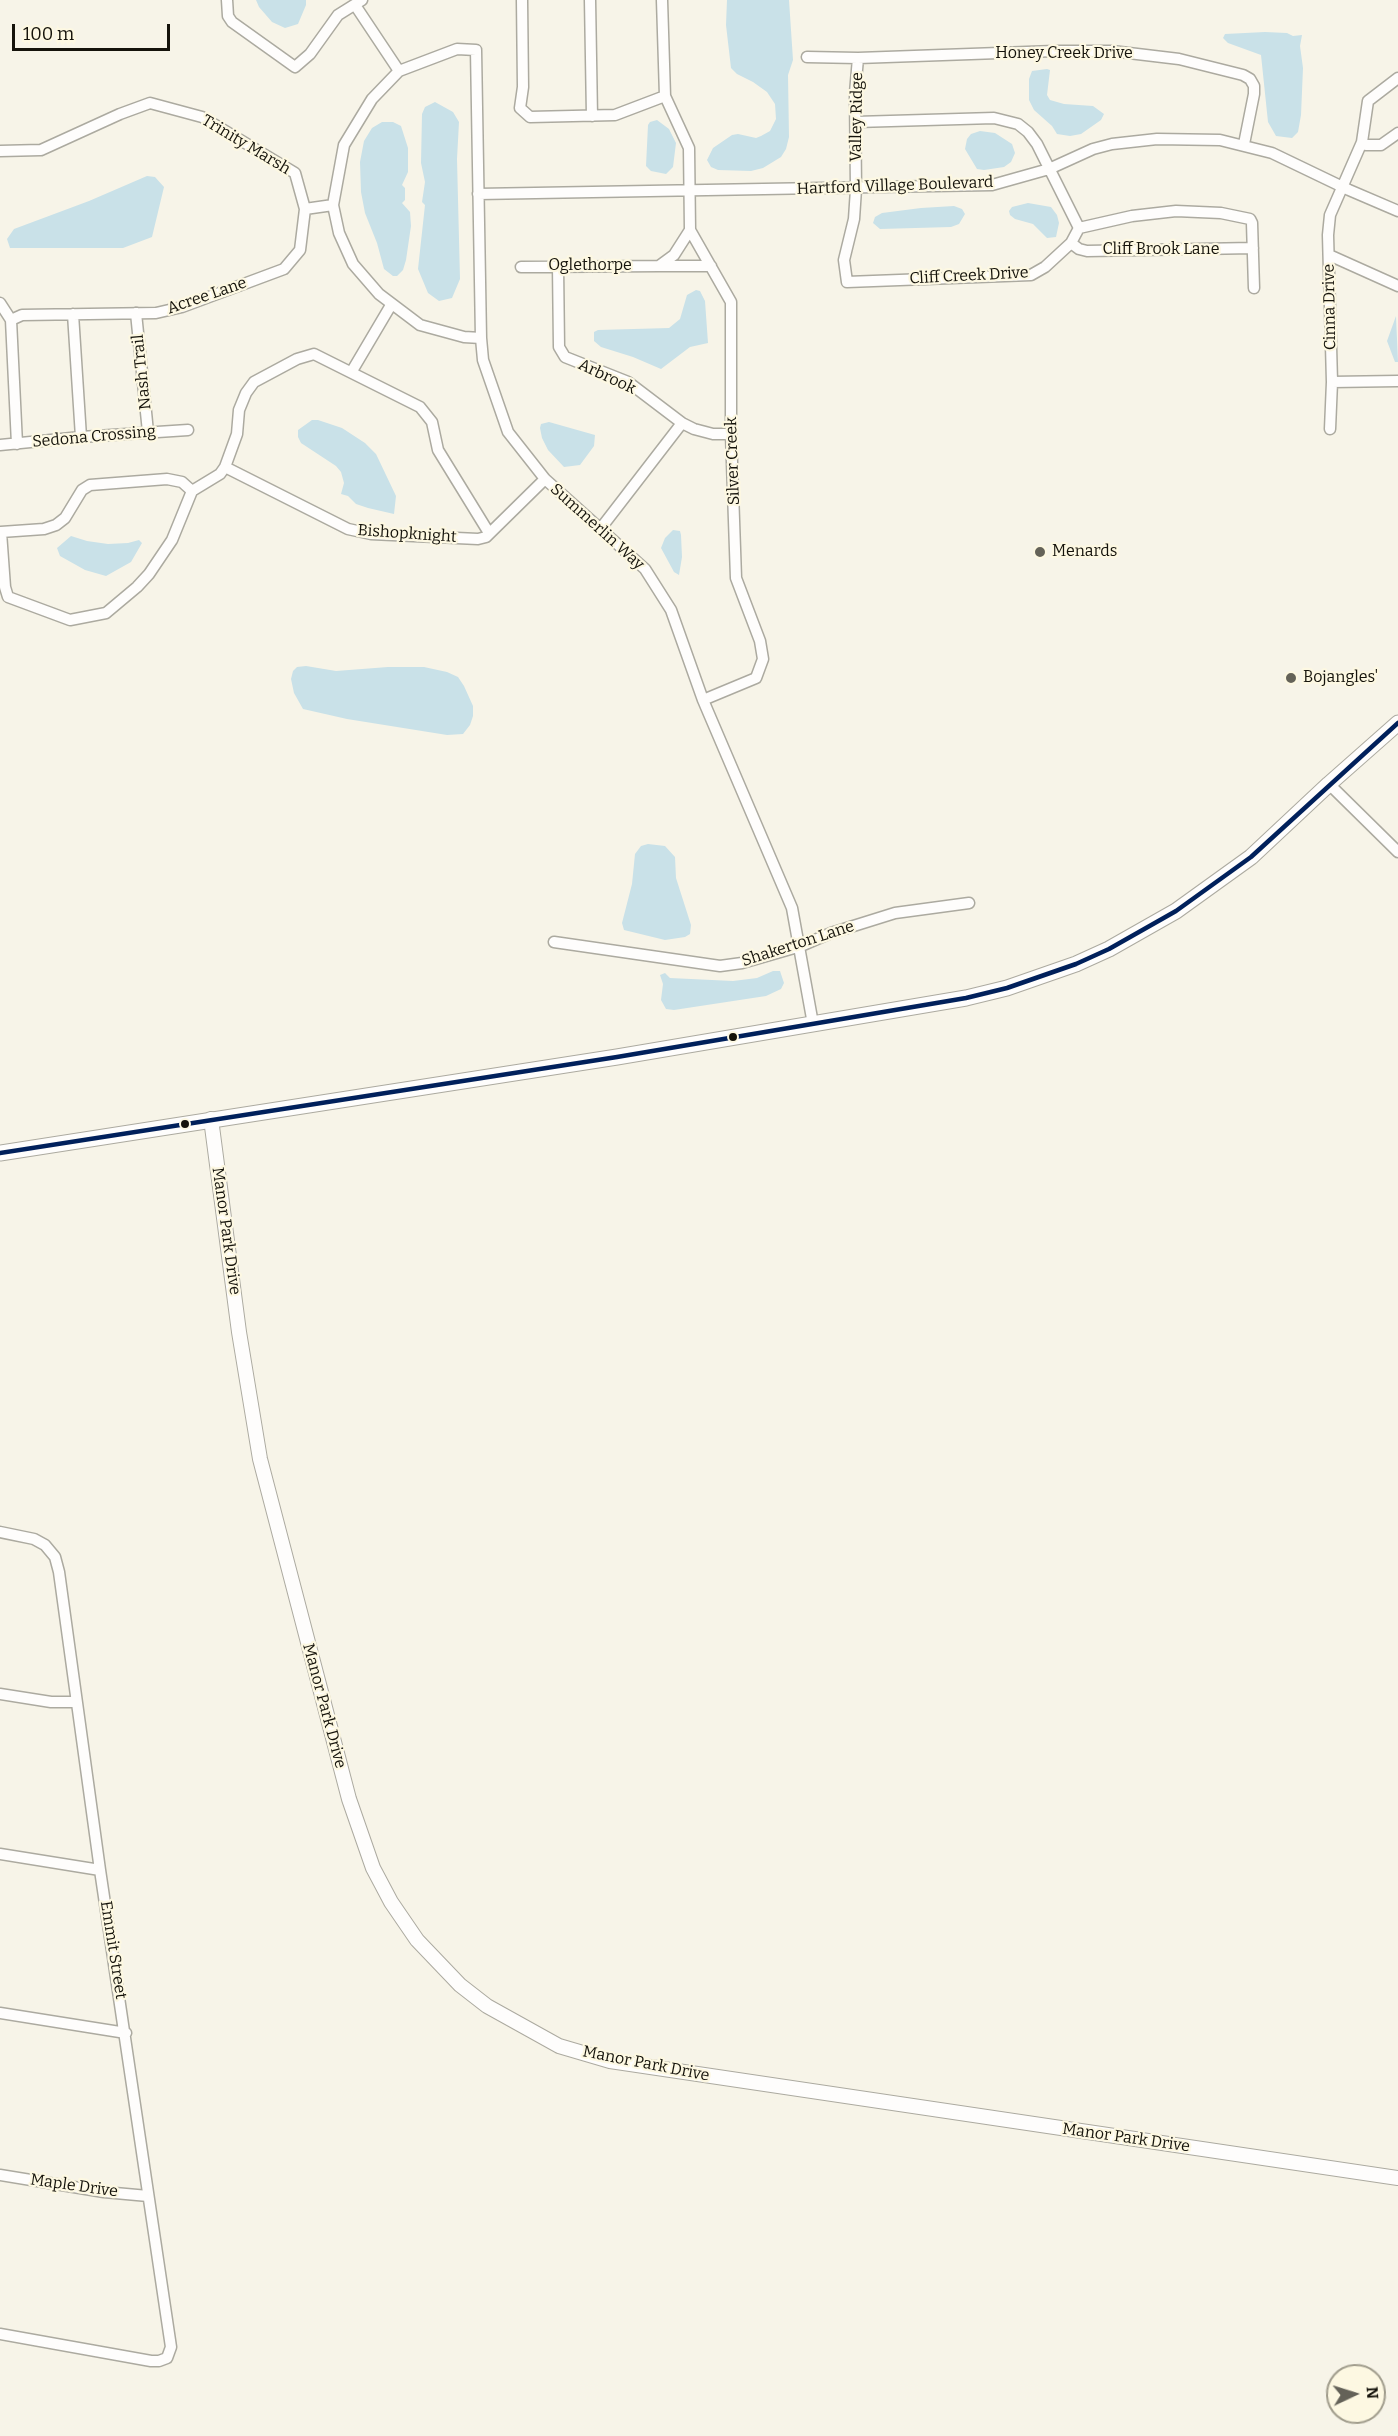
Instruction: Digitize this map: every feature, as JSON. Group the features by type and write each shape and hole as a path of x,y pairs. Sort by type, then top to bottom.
{"main road":[{"path":"0,1154 813,1024 986,993 1042,976 1109,949 1176,911 1236,869 1398,723"}],"street":[{"path":"227,0 228,16 231,22 295,67 310,54 338,15 359,3 399,71 372,99 344,145 333,206 339,233 353,264 391,305 420,325 464,337 481,338"},
{"path":"522,0 523,87 520,108 530,117 615,115 665,96 662,0"},
{"path":"590,0 592,116"},
{"name":"Summerlin Way","path":"399,71 457,49 476,51 483,360 508,432 545,479 645,569 671,610 703,700 792,908 801,946 813,1024"},
{"name":"Honey Creek Drive","path":"807,57 858,58 1112,51 1179,59 1243,75 1250,79 1254,86 1254,94 1244,144"},
{"name":"Valley Ridge","path":"847,282 844,260 854,219 856,189 858,58"},
{"name":"Cinna Drive","path":"1330,429 1332,382 1328,235 1330,215 1362,142 1368,102 1398,78"},
{"name":"Silver Creek","path":"665,96 689,148 690,230 731,302 731,434 736,578 760,640 763,659 756,678 703,700"},
{"name":"Trinity Marsh","path":"0,151 41,150 150,103 202,117 295,173 305,209"},
{"path":"856,122 1006,120 1018,124 1028,132 1079,228 1143,214 1176,211 1221,213 1250,219 1254,288"},
{"path":"1362,142 1366,145 1381,145 1398,133"},
{"name":"Hartford Village Boulevard","path":"478,194 992,185 1049,169 1093,149 1112,144 1157,139 1220,140 1244,144 1272,153 1398,211"},
{"path":"305,209 333,206"},
{"name":"Acree Lane","path":"10,320 22,315 156,313 182,307 284,269 300,250 305,209"},
{"name":"Cliff Creek Drive","path":"847,282 1032,275 1045,267 1071,243 1079,228"},
{"path":"659,266 674,255 690,230"},
{"name":"Cliff Brook Lane","path":"1071,243 1087,251 1253,248"},
{"path":"1329,255 1398,286"},
{"name":"Arbrook","path":"558,266 559,347 565,357 628,382 682,423 713,434 731,434"},
{"name":"Oglethorpe","path":"521,267 711,266"},
{"path":"0,303 10,320 17,444"},
{"path":"352,371 391,305"},
{"name":"Nash Trail","path":"136,313 148,432"},
{"path":"73,314 81,437"},
{"path":"192,491 182,482 167,479 90,485 82,490 65,518 56,525 44,530 1,532 5,587 8,597 69,620 106,613 149,574 172,540 192,491 220,474 225,467 237,434 239,410 246,393 254,382 297,358 314,354 420,407 427,414 432,422 438,450 489,534 545,479"},
{"path":"1332,382 1398,381"},
{"path":"601,528 682,423"},
{"name":"Sedona Crossing","path":"0,445 188,430"},
{"name":"Bishopknight","path":"225,467 348,529 370,534 478,539 489,534"},
{"path":"1329,784 1398,852"},
{"name":"Shakerton Lane","path":"554,942 720,966 742,963 801,946 831,933 895,913 969,903"},
{"name":"Manor Park Drive","path":"211,1119 239,1332 260,1458 349,1799 373,1868 391,1902 417,1940 460,1985 487,2006 542,2038 559,2046 610,2061 1398,2178"},
{"name":"Emmit Street","path":"0,1532 34,1539 45,1545 55,1557 59,1572 148,2196 172,2339 170,2353 166,2358 151,2361 0,2334"},
{"path":"0,1694 51,1702 76,1702"},
{"path":"0,1854 100,1870"},
{"path":"0,2013 126,2033"},
{"name":"Maple Drive","path":"0,2175 148,2196"}],"water":[{"path":"256,0 306,0 306,5 298,24 285,28 272,22"},
{"path":"727,0 789,0 793,60 788,75 789,137 781,157 763,168 751,171 718,170 711,167 707,160 713,148 732,135 756,138 770,131 776,119 775,104 767,92 731,68 726,25"},
{"path":"1265,32 1302,35 1300,46 1303,68 1301,115 1298,132 1292,138 1276,136 1268,122 1261,55 1228,43 1223,38 1225,34"},
{"path":"1050,70 1047,95 1050,100 1064,104 1093,106 1104,114 1101,120 1081,134 1070,136 1057,134 1052,126 1034,110 1029,100 1029,79 1032,71"},
{"path":"435,102 453,112 459,122 457,159 460,279 452,298 439,301 428,293 418,269 425,205 422,202 425,182 421,163 422,114 425,107"},
{"path":"657,120 669,129 676,143 673,167 666,174 651,171 646,166 648,125"},
{"path":"382,122 393,122 401,126 408,148 408,172 402,185 405,188 405,200 402,203 410,212 411,226 406,260 403,270 397,276 393,276 384,269 365,213 361,192 360,162 364,141 372,128"},
{"path":"980,131 995,133 1012,144 1015,153 1011,162 1004,167 977,169 965,149 967,139 971,134"},
{"path":"147,176 155,177 164,187 152,237 123,248 10,248 7,239 14,229"},
{"path":"1028,203 1051,207 1059,223 1056,237 1047,238 1033,224 1015,219 1010,215 1009,211 1012,207"},
{"path":"954,206 962,209 965,214 959,224 951,227 880,229 873,223 875,217 882,213"},
{"path":"696,290 700,291 705,301 708,343 690,347 661,369 601,347 594,341 594,332 598,330 669,328 680,319 687,295"},
{"path":"1396,316 1398,362 1395,362 1387,341"},
{"path":"312,420 342,428 365,443 376,454 396,496 394,514 356,504 348,496 341,494 344,483 341,472 336,466 301,443 298,437 298,430"},
{"path":"549,422 595,435 594,446 580,465 564,467 548,450 540,428 541,424"},
{"path":"673,530 680,531 681,535 682,557 679,575 674,572 661,548 665,538"},
{"path":"71,536 108,544 139,540 142,543 131,562 106,576 85,570 60,556 57,548"},
{"path":"306,666 336,671 424,667 447,672 458,677 464,686 473,706 473,716 463,734 447,735 347,719 303,709 294,693 291,679 297,667"},
{"path":"648,844 665,846 675,857 676,878 691,925 690,934 685,937 665,940 624,930 622,923 632,884 635,854 641,846"},
{"path":"773,971 780,971 784,983 781,989 766,996 674,1010 666,1009 661,1000 663,984 660,975 665,973 670,978 733,981 757,978"}],"transit line":[{"path":"0,1153 617,1057 966,998 1007,988 1076,964 1109,949 1176,911 1251,857 1398,723"}],"place":[{"name":"Menards","path":"1040,552"},
{"name":"Bojangles'","path":"1291,678"}]}
